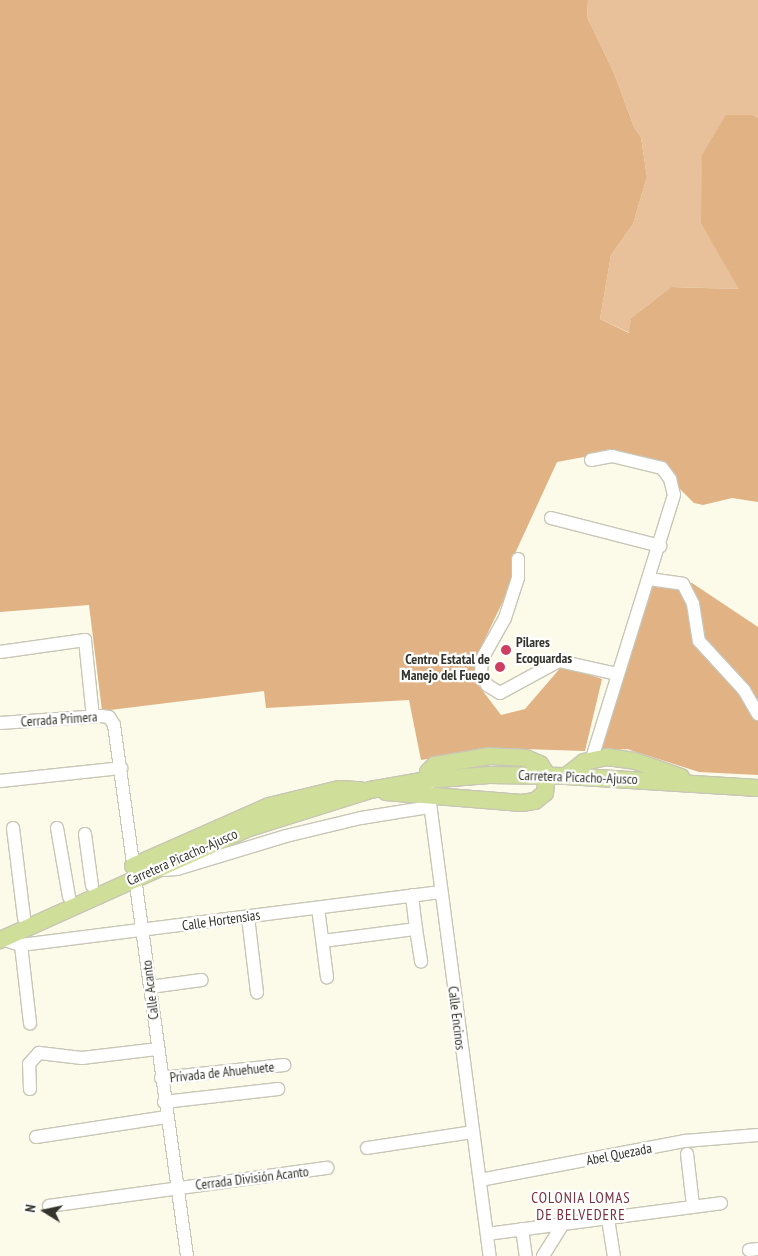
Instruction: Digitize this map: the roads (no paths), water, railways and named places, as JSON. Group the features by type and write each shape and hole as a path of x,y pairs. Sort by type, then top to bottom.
{"main road":[{"path":"370,790 430,802 522,803 535,801 544,793 547,775 540,764 526,758 490,756 435,765 428,772 427,780"},
{"path":"566,776 592,759 620,758 698,784"},
{"name":"Carretera Picacho-Ajusco","path":"547,775 758,788"},
{"name":"Carretera Picacho-Ajusco","path":"1,936 141,871 269,806 339,789 370,790 427,780"},
{"name":"Carretera Picacho-Ajusco","path":"1,936 24,918 92,886 141,871"}],"street":[{"path":"591,460 612,456 662,468 670,479 674,495 660,546 617,674 592,759"},
{"path":"551,518 660,546"},
{"path":"518,559 518,578 505,618 482,659 481,674 487,685 500,693 559,661 617,674"},
{"path":"649,579 683,584 693,604 699,641 744,690 758,714"},
{"path":"0,652 85,640 93,716"},
{"name":"Cerrada Primera","path":"0,724 93,716 109,717 114,724"},
{"name":"Calle Acanto","path":"114,724 141,871 143,931 166,1117 187,1256"},
{"path":"0,781 121,768"},
{"name":"Calle Encinos","path":"427,780 472,1132 492,1233 490,1256"},
{"path":"141,871 177,869 286,836 430,802"},
{"path":"13,828 24,918"},
{"path":"57,828 69,897"},
{"path":"85,834 92,886"},
{"name":"Calle Hortensias","path":"1,936 21,944 143,931 441,892"},
{"path":"412,895 421,962"},
{"path":"318,908 327,977"},
{"path":"248,917 257,992"},
{"path":"323,941 416,929"},
{"path":"21,944 30,1023"},
{"path":"150,987 202,980"},
{"path":"30,1089 29,1064 33,1056 39,1053 82,1058 158,1049"},
{"name":"Privada de Ahuehuete","path":"161,1078 284,1065"},
{"path":"164,1102 278,1089"},
{"path":"36,1137 166,1117"},
{"path":"367,1148 472,1132"},
{"name":"Abel Quezada","path":"480,1180 685,1141 758,1135"},
{"path":"687,1154 693,1205"},
{"name":"Cerrada División Acanto","path":"49,1206 327,1168"},
{"path":"492,1233 608,1219 693,1205 721,1203"},
{"path":"608,1219 614,1256"},
{"path":"543,1256 564,1223"},
{"path":"522,1229 526,1256"}],"place":[{"name":"Pilares Ecoguardas","path":"506,650"},
{"name":"Centro Estatal de Manejo del Fuego","path":"500,667"}],"district":[{"name":"COLONIA LOMAS DE BELVEDERE","path":"581,1206"}]}
